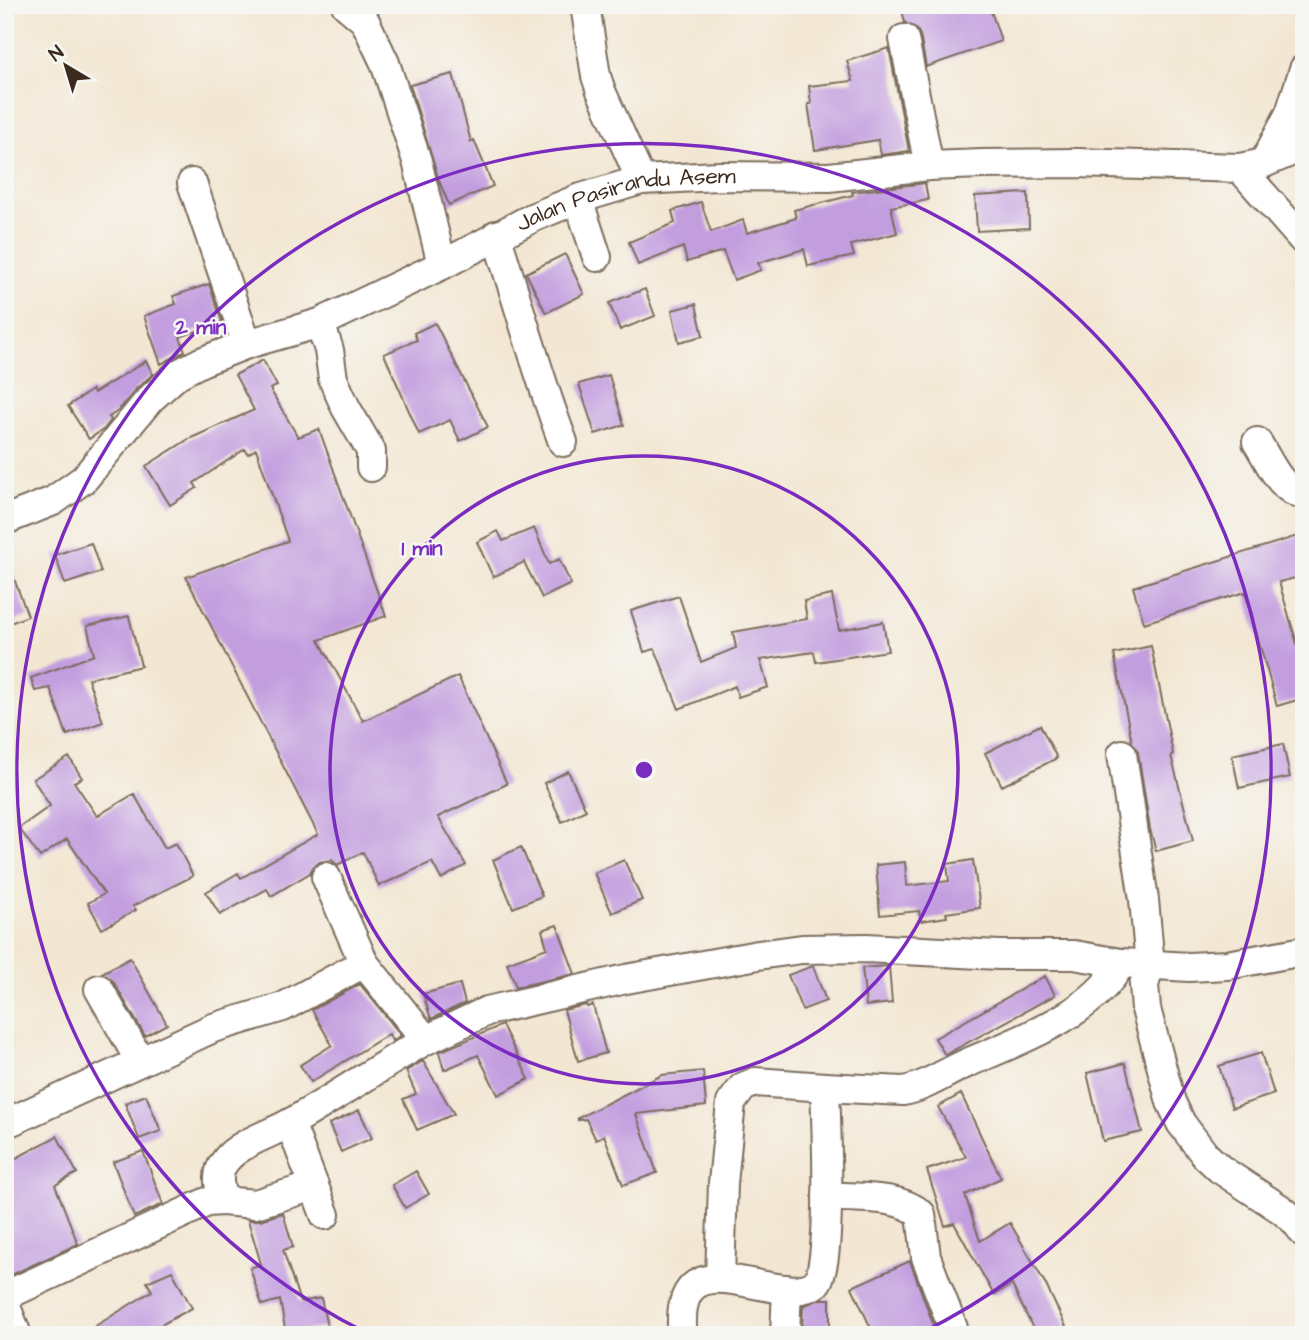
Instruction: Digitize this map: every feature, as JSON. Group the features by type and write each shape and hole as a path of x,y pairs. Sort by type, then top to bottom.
{"street":[{"path":"346,5 365,21 385,63 416,161 442,265"},
{"path":"585,5 596,76 603,99 641,180"},
{"path":"904,39 929,166"},
{"path":"1252,165 1297,111 1304,69"},
{"path":"1252,165 1304,146"},
{"name":"Jalan Pasirandu Asem","path":"5,520 53,501 84,479 150,399 178,374 247,344 320,323 442,265 496,235 578,199 641,180 718,176 829,177 929,166 1077,163 1252,165"},
{"path":"1252,165 1304,241"},
{"path":"192,183 247,344"},
{"path":"578,199 597,257"},
{"path":"496,235 542,387 563,442"},
{"path":"320,323 329,349 334,379 346,408 371,451 371,467"},
{"path":"1257,442 1284,485 1304,495"},
{"path":"1122,754 1138,848 1150,965 1144,985 1146,1009 1171,1102 1195,1143 1220,1169 1282,1210 1296,1221 1304,1233"},
{"path":"326,877 364,963 426,1040"},
{"path":"223,1201 218,1172 236,1151 290,1123 426,1040 487,1011 626,979 803,949 866,948 999,955 1074,955 1121,963 1189,967 1227,965 1304,951"},
{"path":"5,1124 213,1028 283,1007 364,963"},
{"path":"720,1278 723,1184 731,1103 743,1087 755,1082 903,1091 914,1089 966,1063 1029,1038 1093,997 1113,977 1121,963"},
{"path":"99,989 140,1061"},
{"path":"682,1335 684,1302 691,1289 703,1281 720,1278 787,1289 808,1287 817,1282 824,1256 827,1196 825,1087"},
{"path":"290,1123 325,1215"},
{"path":"5,1296 207,1202 255,1204 314,1186"},
{"path":"827,1196 889,1200 911,1206 921,1214 926,1256 949,1315 953,1335"},
{"path":"785,1335 787,1289"},
{"path":"5,1304 17,1335"}],"building":[{"path":"901,5 989,5 1001,41 926,67 920,35 916,28 905,23"},
{"path":"889,48 909,151 881,155 878,140 815,150 808,104 811,104 809,86 853,81 847,61"},
{"path":"453,74 471,142 474,140 493,186 449,205 410,85"},
{"path":"925,183 928,200 891,207 897,233 851,245 854,256 808,266 804,249 758,263 761,270 734,280 723,251 687,262 683,247 638,265 629,242 675,223 672,211 701,202 711,232 743,220 747,233 796,218 794,210 853,195 852,192"},
{"path":"1028,193 1029,228 977,231 975,196"},
{"path":"565,254 584,294 546,313 526,273"},
{"path":"209,284 222,322 180,337 185,351 161,364 144,316 176,304 173,296"},
{"path":"645,289 655,316 620,330 609,303"},
{"path":"696,304 703,336 679,342 672,310"},
{"path":"435,323 488,427 460,441 450,420 419,434 384,354 417,340 414,333"},
{"path":"263,360 277,386 270,389 298,437 319,429 386,616 319,640 363,721 458,676 507,784 438,817 466,865 441,879 432,862 379,886 363,852 337,865 332,860 320,862 310,873 271,896 267,889 220,915 206,892 238,873 241,878 318,834 186,577 288,541 256,449 248,454 245,449 194,483 197,488 170,505 146,466 189,439 254,410 235,375"},
{"path":"146,361 153,374 109,417 111,420 104,429 89,439 68,406"},
{"path":"609,375 624,425 595,434 579,384"},
{"path":"534,528 549,564 559,559 571,584 542,598 524,562 493,577 477,542 498,531 503,541"},
{"path":"1304,534 1304,576 1279,582 1304,668 1304,698 1277,706 1245,592 1144,623 1133,587"},
{"path":"91,543 101,572 65,584 55,555"},
{"path":"7,560 28,616 5,625 5,561"},
{"path":"832,595 839,630 883,622 888,651 816,662 814,652 760,660 768,687 738,697 735,686 679,709 655,649 644,652 631,611 679,596 701,662 736,648 733,632 807,619 804,601"},
{"path":"129,616 141,666 88,679 103,722 67,735 50,688 35,691 31,678 94,655 87,626"},
{"path":"1151,646 1173,754 1171,755 1193,841 1156,851 1138,752 1132,742 1114,654"},
{"path":"1040,725 1057,758 1002,786 985,753"},
{"path":"1283,744 1290,777 1239,788 1232,755"},
{"path":"69,757 82,778 74,782 97,816 134,794 165,848 176,843 193,876 133,906 136,910 102,929 88,903 104,894 67,839 40,857 19,828 50,806 33,779"},
{"path":"568,771 586,810 562,822 544,783"},
{"path":"521,847 542,896 513,908 493,860"},
{"path":"624,860 642,900 612,913 594,873"},
{"path":"973,860 980,908 946,913 947,917 921,921 919,911 880,915 876,865 905,862 907,886 949,881 947,864"},
{"path":"557,925 575,974 516,987 507,963 547,948 542,930"},
{"path":"130,958 167,1024 145,1036 113,981 102,973"},
{"path":"813,966 826,1001 802,1010 788,975"},
{"path":"889,966 892,1003 866,1006 862,968"},
{"path":"1045,976 1055,995 945,1055 935,1038"},
{"path":"360,984 401,1035 392,1041 389,1034 311,1082 300,1065 332,1045 312,1010"},
{"path":"460,984 465,1003 431,1019 423,994"},
{"path":"593,1005 606,1053 578,1061 564,1010"},
{"path":"502,1025 529,1079 498,1095 478,1055 444,1070 439,1052"},
{"path":"1261,1053 1274,1094 1232,1108 1219,1066"},
{"path":"423,1061 454,1114 417,1130 403,1099 416,1094 406,1071"},
{"path":"1125,1063 1142,1132 1103,1141 1087,1073"},
{"path":"703,1071 706,1106 636,1114 657,1173 623,1185 604,1135 596,1140 586,1119 578,1118 662,1075"},
{"path":"961,1094 1001,1178 965,1195 980,1241 1010,1223 1045,1283 1070,1335 1036,1335 1012,1285 994,1295 954,1223 945,1226 927,1170 966,1157 938,1107"},
{"path":"146,1095 161,1131 139,1139 125,1103"},
{"path":"359,1110 372,1138 341,1152 329,1124"},
{"path":"57,1136 77,1173 55,1185 78,1244 5,1278 5,1164"},
{"path":"143,1151 163,1204 134,1217 113,1162"},
{"path":"416,1171 429,1194 405,1208 392,1185"},
{"path":"283,1213 293,1247 283,1250 300,1302 321,1298 327,1327 286,1334 280,1300 262,1305 250,1268 261,1264 248,1220 260,1220"},
{"path":"910,1261 936,1332 929,1335 874,1335 852,1287"},
{"path":"172,1271 192,1308 143,1335 81,1335 152,1291 147,1282"},
{"path":"820,1299 830,1299 830,1335 802,1335 803,1306"}]}
